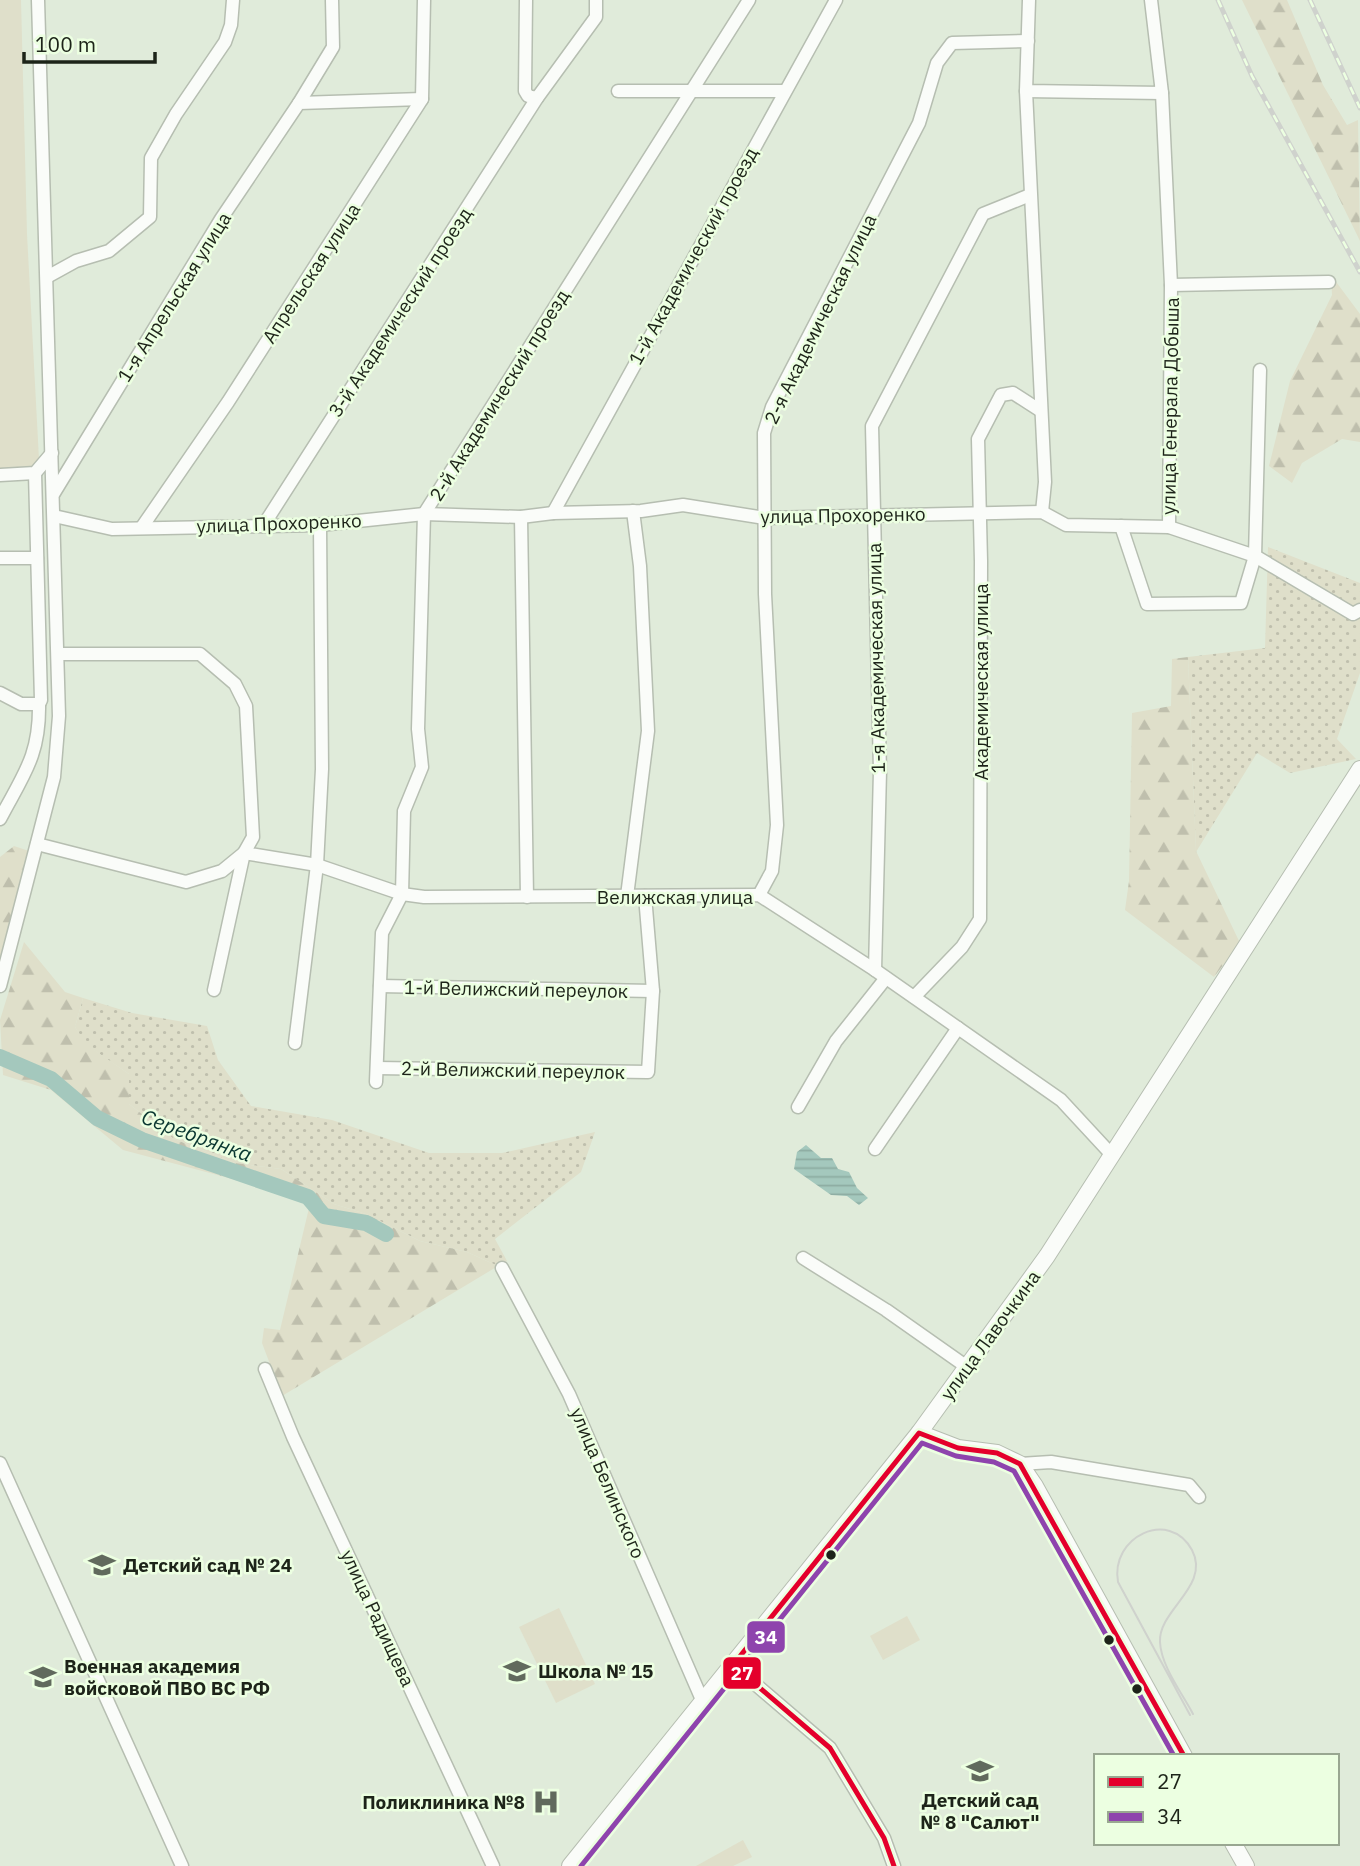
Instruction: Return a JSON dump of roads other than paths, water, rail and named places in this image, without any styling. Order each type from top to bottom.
[{"type":"main road","name":"улица Лавочкина","points":[[570,1866],[919,1433],[1047,1256],[1360,769]]},
{"type":"main road","points":[[919,1433],[958,1448],[998,1453],[1020,1464],[1035,1486],[1183,1754]]},
{"type":"main road","points":[[1234,1845],[1246,1866]]},
{"type":"street","points":[[0,986],[54,777],[59,716],[38,0]]},
{"type":"street","points":[[47,277],[76,261],[108,251],[150,217],[151,159],[176,114],[225,42],[231,25],[233,0]]},
{"type":"street","name":"1-я Апрельская улица","points":[[54,493],[221,219],[333,47],[332,0]]},
{"type":"street","points":[[299,103],[422,99],[424,0]]},
{"type":"street","points":[[526,0],[525,91],[528,96],[537,98]]},
{"type":"street","name":"3-й Академический проезд","points":[[263,526],[537,98],[596,17],[596,0]]},
{"type":"street","name":"2-й Академический проезд","points":[[402,894],[404,811],[422,767],[418,729],[424,514],[749,0]]},
{"type":"street","name":"1-й Академический проезд","points":[[553,513],[836,0]]},
{"type":"street","points":[[1028,0],[1026,91],[1045,482],[1042,512]]},
{"type":"street","points":[[1026,91],[1162,93],[1151,0]]},
{"type":"street","name":"2-я Академическая улица","points":[[759,895],[772,871],[777,825],[765,594],[764,433],[772,407],[919,123],[937,63],[951,43],[1028,41]]},
{"type":"street","points":[[618,91],[784,91]]},
{"type":"street","name":"улица Генерала Добыша","points":[[1162,93],[1171,285],[1169,527]]},
{"type":"street","name":"Апрельская улица","points":[[142,527],[228,402],[422,99]]},
{"type":"street","name":"1-я Академическая улица","points":[[881,974],[880,771],[872,426],[983,214],[1030,195]]},
{"type":"street","name":"улица Генерала Добыша","points":[[1171,285],[1329,282]]},
{"type":"street","points":[[1121,526],[1147,604],[1241,603],[1255,556],[1260,370]]},
{"type":"street","name":"Академическая улица","points":[[914,997],[961,947],[980,919],[981,512],[978,439],[1001,395],[1013,393],[1041,411]]},
{"type":"street","points":[[0,819],[30,768],[39,728],[38,704],[41,699],[35,473],[52,453]]},
{"type":"street","points":[[0,475],[35,473]]},
{"type":"street","name":"улица Прохоренко","points":[[54,516],[112,529],[320,524],[424,514],[522,517],[683,505],[765,518],[1042,512],[1066,525],[1169,527],[1255,556],[1353,614],[1360,610]]},
{"type":"street","points":[[626,896],[648,731],[640,566],[633,510]]},
{"type":"street","points":[[522,517],[527,897]]},
{"type":"street","points":[[295,1043],[317,865],[322,742],[320,524]]},
{"type":"street","points":[[0,558],[37,558]]},
{"type":"street","points":[[37,844],[186,882],[222,871],[244,852],[253,837],[246,706],[235,684],[200,654],[59,654]]},
{"type":"street","points":[[0,693],[21,704],[38,704]]},
{"type":"street","points":[[214,990],[244,852]]},
{"type":"street","name":"Велижская улица","points":[[244,852],[317,865],[402,894],[527,897],[759,895],[881,974],[1060,1100],[1111,1154]]},
{"type":"street","points":[[376,1082],[383,933],[402,894]]},
{"type":"street","points":[[645,896],[653,991]]},
{"type":"street","points":[[799,1107],[836,1041],[881,974]]},
{"type":"street","name":"1-й Велижский переулок","points":[[380,986],[653,991]]},
{"type":"street","name":"2-й Велижский переулок","points":[[377,1068],[649,1072],[653,991]]},
{"type":"street","points":[[875,1149],[958,1028]]},
{"type":"street","points":[[803,1258],[886,1310],[967,1367]]},
{"type":"street","name":"улица Белинского","points":[[502,1268],[569,1394],[703,1702]]},
{"type":"street","name":"улица Радищева","points":[[265,1369],[293,1437],[493,1866]]},
{"type":"street","points":[[1020,1464],[1051,1462],[1189,1485],[1199,1497]]},
{"type":"street","points":[[0,1463],[182,1866]]},
{"type":"street","points":[[733,1665],[830,1748],[884,1838],[894,1866]]},
{"type":"water","points":[[806,1145],[821,1158],[832,1158],[838,1169],[849,1172],[857,1188],[868,1198],[859,1205],[847,1196],[831,1195],[794,1169],[797,1152]]},
{"type":"waterway","name":"Серебрянка","points":[[0,1057],[51,1079],[97,1118],[142,1140],[308,1197],[324,1216],[366,1223],[386,1234]]},
{"type":"tram line","points":[[1190,1715],[1118,1582],[1118,1566],[1123,1552],[1143,1533],[1170,1531],[1182,1537],[1192,1550],[1196,1563],[1190,1586],[1167,1619],[1160,1642],[1168,1670],[1193,1714]]},
{"type":"railway","points":[[1218,0],[1252,76],[1360,272]]},
{"type":"railway","points":[[1310,0],[1360,108]]},
{"type":"place","name":"Детский сад № 24","points":[[102,1565]]},
{"type":"place","name":"Школа № 15","points":[[517,1671]]},
{"type":"place","name":"Военная академия войсковой ПВО ВС РФ","points":[[43,1677]]},
{"type":"place","name":"Детский сад № 8 \"Салют\"","points":[[980,1771]]},
{"type":"place","name":"Поликлиника №8","points":[[546,1802]]}]
